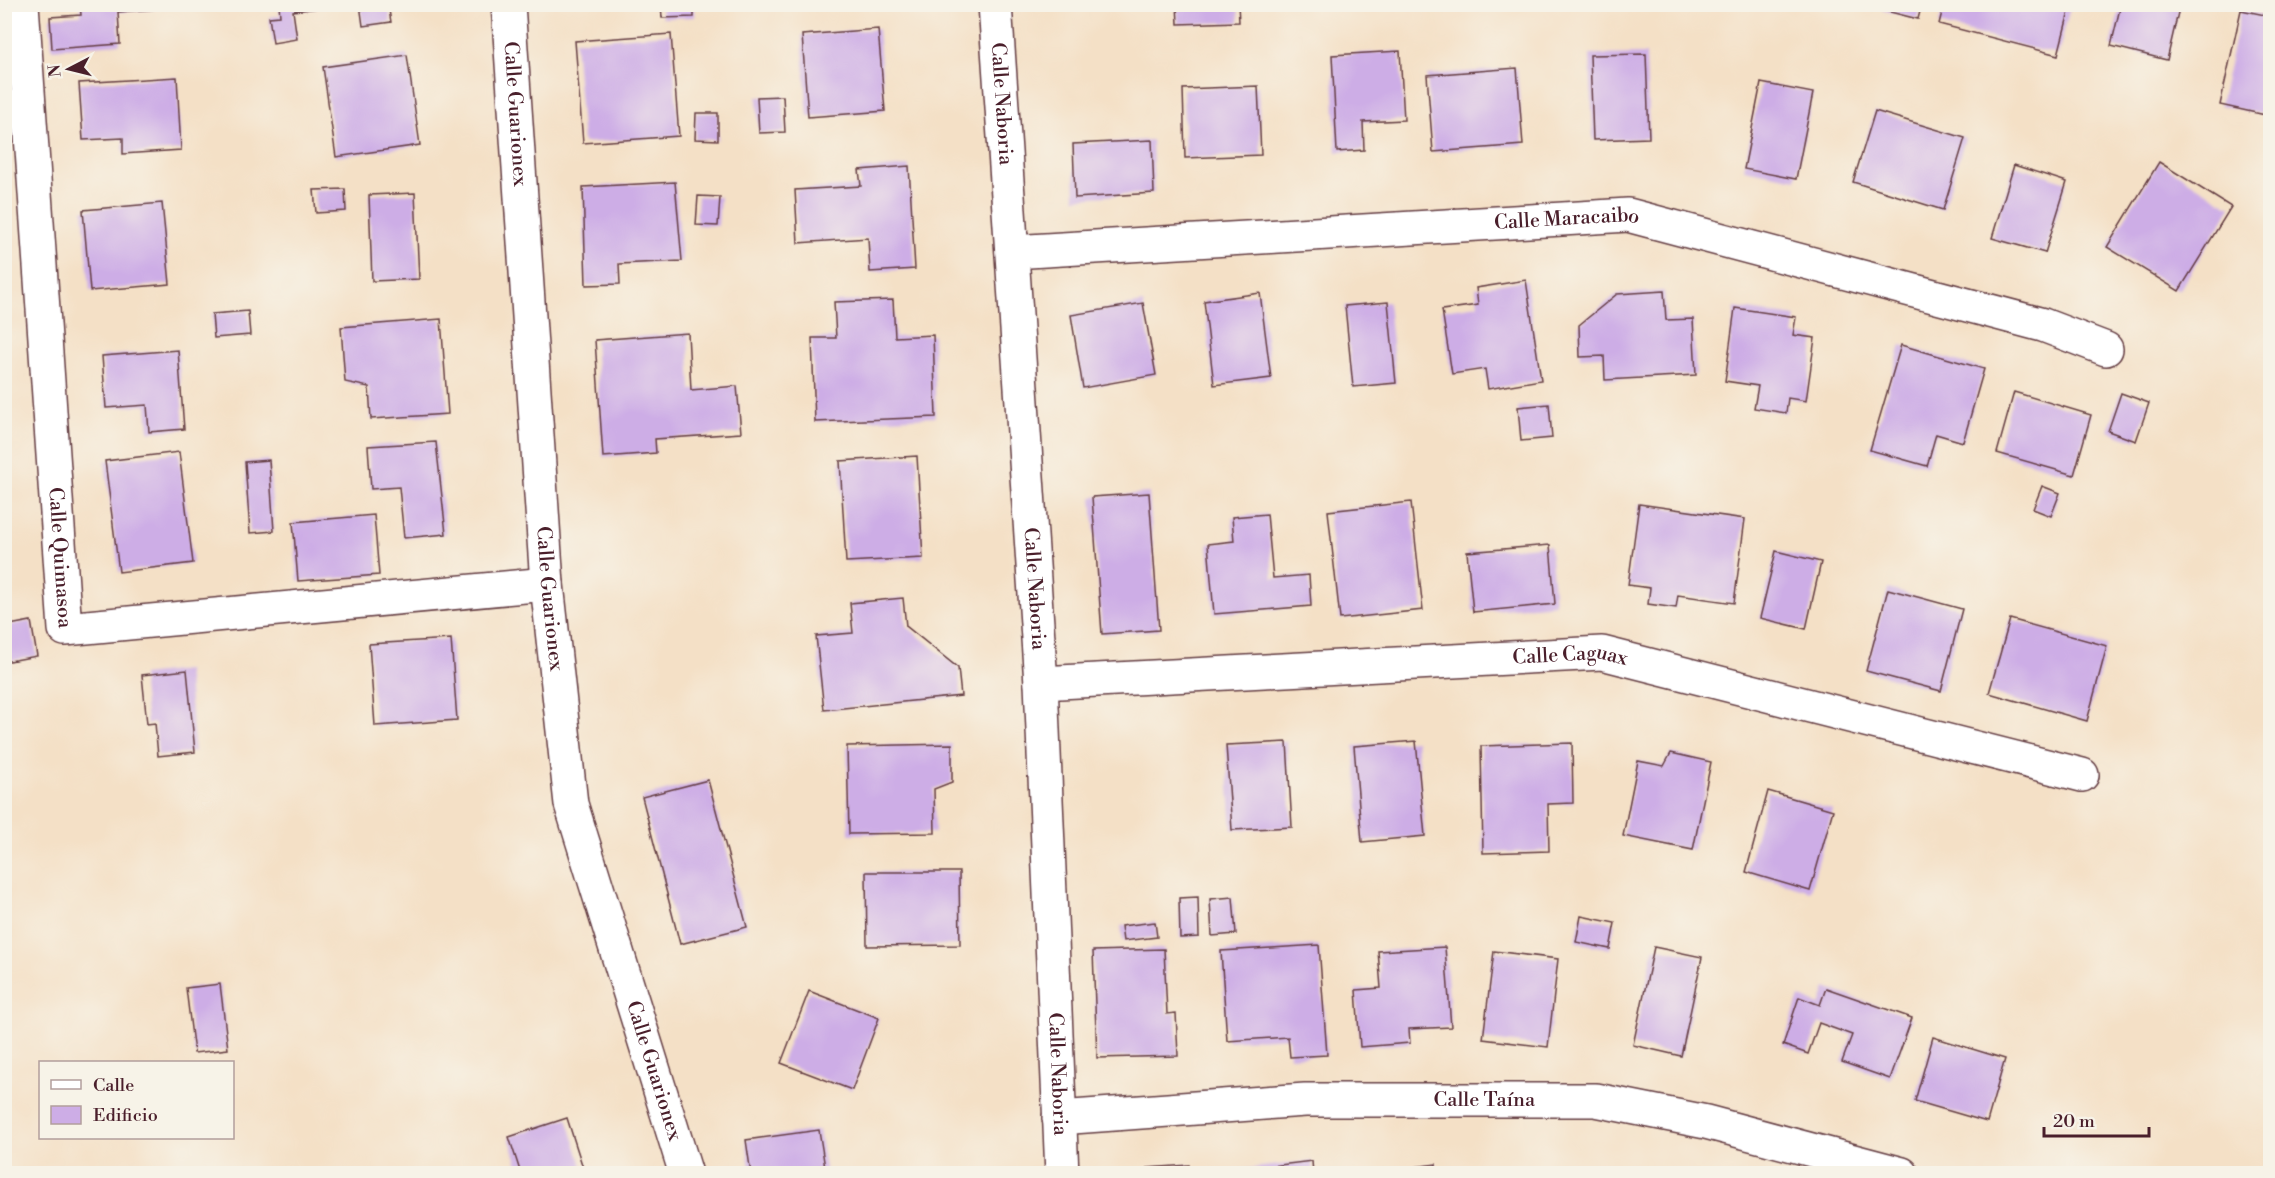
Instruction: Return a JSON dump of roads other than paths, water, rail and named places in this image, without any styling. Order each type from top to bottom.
[{"type":"street","name":"Calle Quimasoa","points":[[22,4],[65,629],[547,584]]},
{"type":"street","name":"Calle Guarionex","points":[[508,4],[547,584],[571,804],[686,1173]]},
{"type":"street","name":"Calle Naboria","points":[[995,4],[1041,683],[1062,1173]]},
{"type":"street","name":"Calle Maracaibo","points":[[1012,252],[1628,215],[2043,325],[2106,349]]},
{"type":"street","name":"Calle Caguax","points":[[1041,683],[1602,653],[2082,775]]},
{"type":"street","name":"Calle Taína","points":[[1059,1118],[1305,1100],[1596,1100],[1706,1122],[1902,1173]]}]
